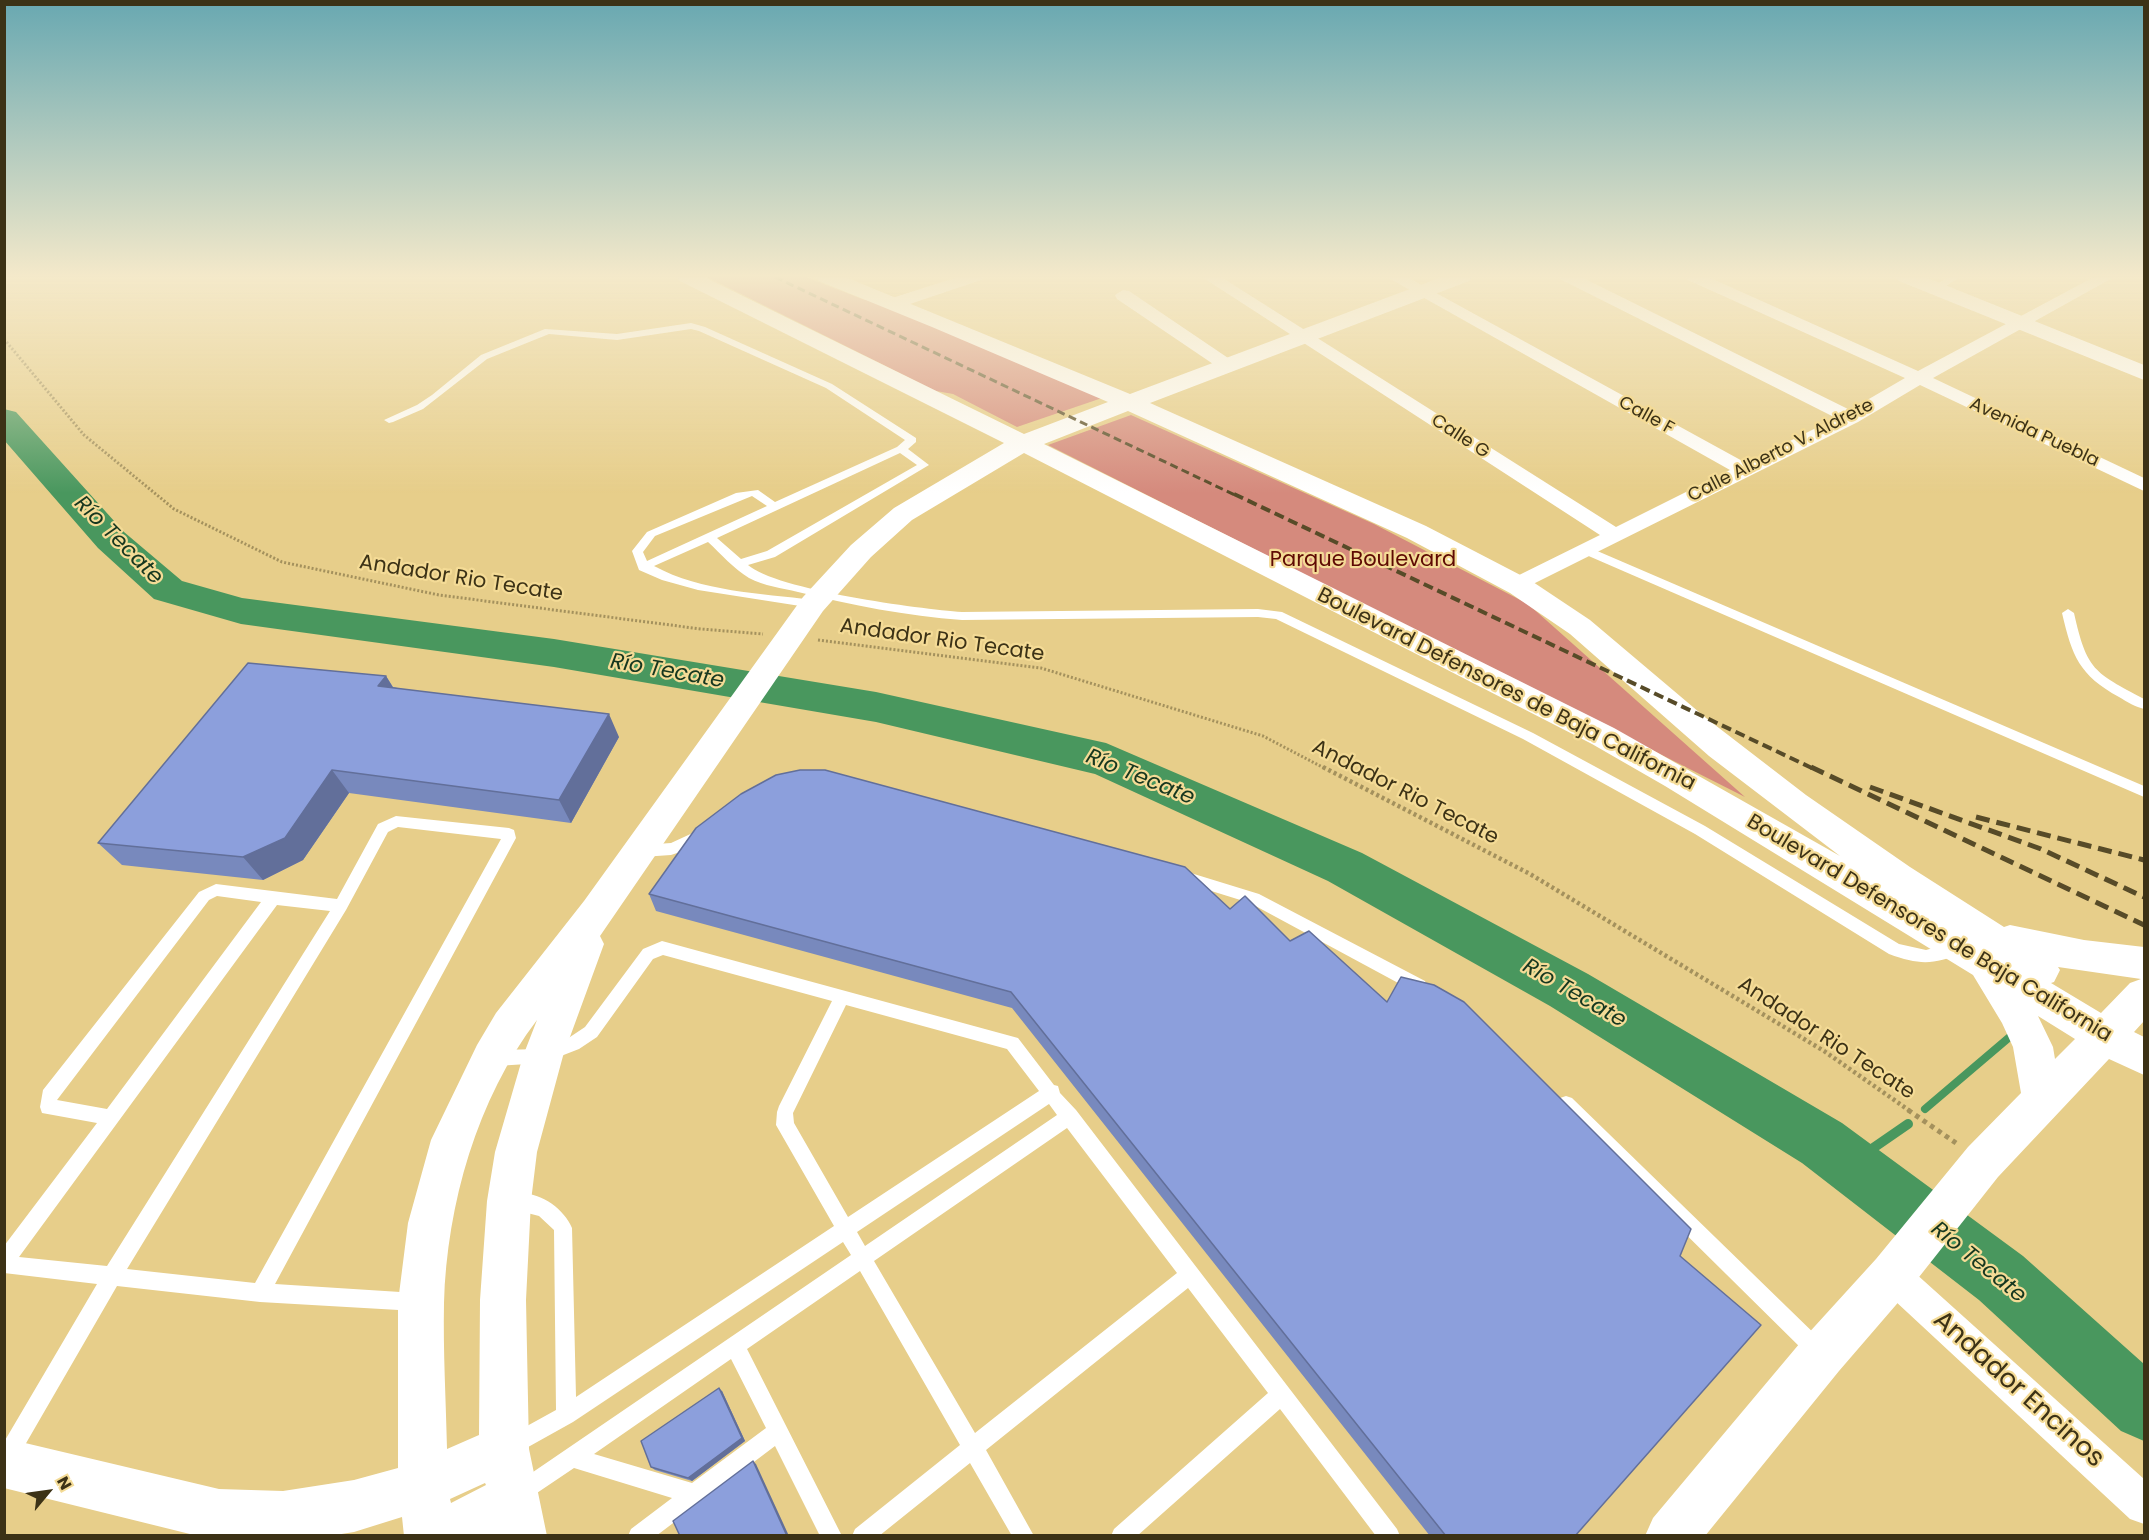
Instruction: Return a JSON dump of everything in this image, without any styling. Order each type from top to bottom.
[{"type":"main road","name":"Boulevard Defensores de Baja California","points":[[833,349],[1023,442],[1603,736],[1978,949],[2128,1022],[2145,1057]]},
{"type":"main road","name":"Boulevard Defensores de Baja California","points":[[1005,349],[1130,401],[1390,521],[1517,585],[1586,631],[1662,698],[1762,780],[1910,886],[1978,949]]},
{"type":"main road","points":[[430,1536],[423,1486],[421,1302],[430,1223],[452,1140],[491,1058],[510,1025],[597,912],[817,599],[861,551],[903,514],[1023,442],[1275,349]]},
{"type":"main road","points":[[2085,349],[2145,373]]},
{"type":"main road","points":[[442,1536],[516,1517],[504,1449],[503,1300],[509,1201],[516,1152],[543,1056],[597,912]]},
{"type":"main road","points":[[1978,949],[2048,950],[2145,963]]},
{"type":"main road","points":[[1978,949],[2017,1012],[2033,1047],[2043,1100]]},
{"type":"main road","points":[[1671,1536],[1822,1354],[1892,1275],[1983,1162],[2043,1100],[2128,1022]]},
{"type":"main road","points":[[4,1462],[219,1515],[283,1517],[354,1506],[423,1486],[504,1449]]},
{"type":"street","points":[[1203,349],[1228,366]]},
{"type":"street","name":"Calle G","points":[[1322,349],[1616,536]]},
{"type":"street","name":"Calle F","points":[[1525,349],[1744,470]]},
{"type":"street","points":[[1712,349],[1851,418]]},
{"type":"street","name":"Avenida Puebla","points":[[1854,349],[2145,485]]},
{"type":"street","name":"Calle Alberto V. Aldrete","points":[[1517,585],[1851,418],[1919,378],[1975,349]]},
{"type":"street","name":"Andador Encinos","points":[[1892,1275],[2145,1505]]},
{"type":"lane","points":[[389,420],[420,407],[484,357],[504,349]]},
{"type":"lane","points":[[643,567],[901,449],[910,444],[912,440],[829,386],[746,349]]},
{"type":"lane","points":[[738,564],[771,554],[921,469],[924,465],[922,462],[901,449]]},
{"type":"lane","points":[[775,507],[759,495],[749,492],[651,534],[640,542],[636,550],[638,561],[643,567],[664,578],[687,585],[932,614],[962,616],[1258,613],[1278,615],[1528,736],[1700,830],[1894,949],[1923,958],[1978,949]]},
{"type":"lane","points":[[709,537],[751,574],[817,599]]},
{"type":"lane","points":[[1588,551],[2145,792]]},
{"type":"lane","points":[[2068,613],[2079,656],[2088,669],[2105,683],[2145,705]]},
{"type":"lane","points":[[4,1462],[112,1276],[340,906],[384,828],[396,821],[509,834],[509,838],[260,1293]]},
{"type":"lane","points":[[640,851],[670,851],[687,844],[715,825]]},
{"type":"lane","points":[[1162,870],[1254,898],[1430,992]]},
{"type":"lane","points":[[110,1117],[48,1107],[47,1102],[49,1096],[204,896],[216,891],[340,906]]},
{"type":"lane","points":[[273,898],[4,1263],[260,1293],[421,1302]]},
{"type":"lane","points":[[491,1058],[543,1056],[573,1044],[591,1032],[648,954],[662,948],[1012,1042],[1390,1536]]},
{"type":"lane","points":[[842,996],[785,1112],[784,1120],[1024,1536]]},
{"type":"lane","points":[[1553,1091],[1822,1354]]},
{"type":"lane","points":[[504,1449],[566,1415],[1052,1092]]},
{"type":"lane","points":[[516,1517],[574,1458],[1070,1116]]},
{"type":"lane","points":[[509,1201],[546,1208],[556,1216],[563,1228],[566,1415]]},
{"type":"lane","points":[[862,1536],[1190,1275]]},
{"type":"lane","points":[[735,1346],[832,1536]]},
{"type":"lane","points":[[1121,1536],[1282,1394]]},
{"type":"lane","points":[[638,1536],[778,1431]]},
{"type":"lane","points":[[574,1458],[694,1494]]},
{"type":"path","name":"Andador Rio Tecate","points":[[13,349],[84,435],[174,509],[282,562],[439,595],[786,642],[1041,668],[1263,736],[1540,880],[1824,1051],[1983,1162]]},
{"type":"green space","points":[[851,349],[996,349],[1102,398],[1017,427],[953,394],[936,391]]},
{"type":"green space","name":"Parque Boulevard","points":[[1131,415],[1374,524],[1528,604],[1745,797],[1048,445]]},
{"type":"building","points":[[248,663],[386,676],[378,686],[609,714],[559,800],[332,770],[285,838],[243,857],[98,843]]},
{"type":"building","points":[[800,770],[825,770],[1185,867],[1230,909],[1245,896],[1290,941],[1309,931],[1387,1002],[1401,977],[1434,985],[1464,1002],[1691,1229],[1680,1256],[1761,1325],[1575,1536],[1446,1536],[1011,992],[649,894],[696,828],[741,794],[776,775]]},
{"type":"building","points":[[719,1388],[742,1438],[688,1478],[651,1467],[641,1441]]},
{"type":"building","points":[[753,1461],[787,1536],[680,1536],[673,1521]]},
{"type":"waterway","name":"Río Tecate","points":[[4,419],[111,540],[168,590],[241,611],[554,653],[876,707],[1106,760],[1345,867],[1569,990],[1822,1143],[2001,1278],[2144,1408]]},
{"type":"waterway","points":[[1925,1109],[2012,1035]]},
{"type":"waterway","points":[[1850,1164],[1908,1124]]},
{"type":"railway","points":[[927,349],[1237,496]]},
{"type":"railway","points":[[1234,494],[1814,769]]},
{"type":"railway","points":[[1811,767],[2144,925]]},
{"type":"railway","points":[[1870,787],[2041,849],[2144,897]]},
{"type":"railway","points":[[1976,817],[2144,860]]}]
